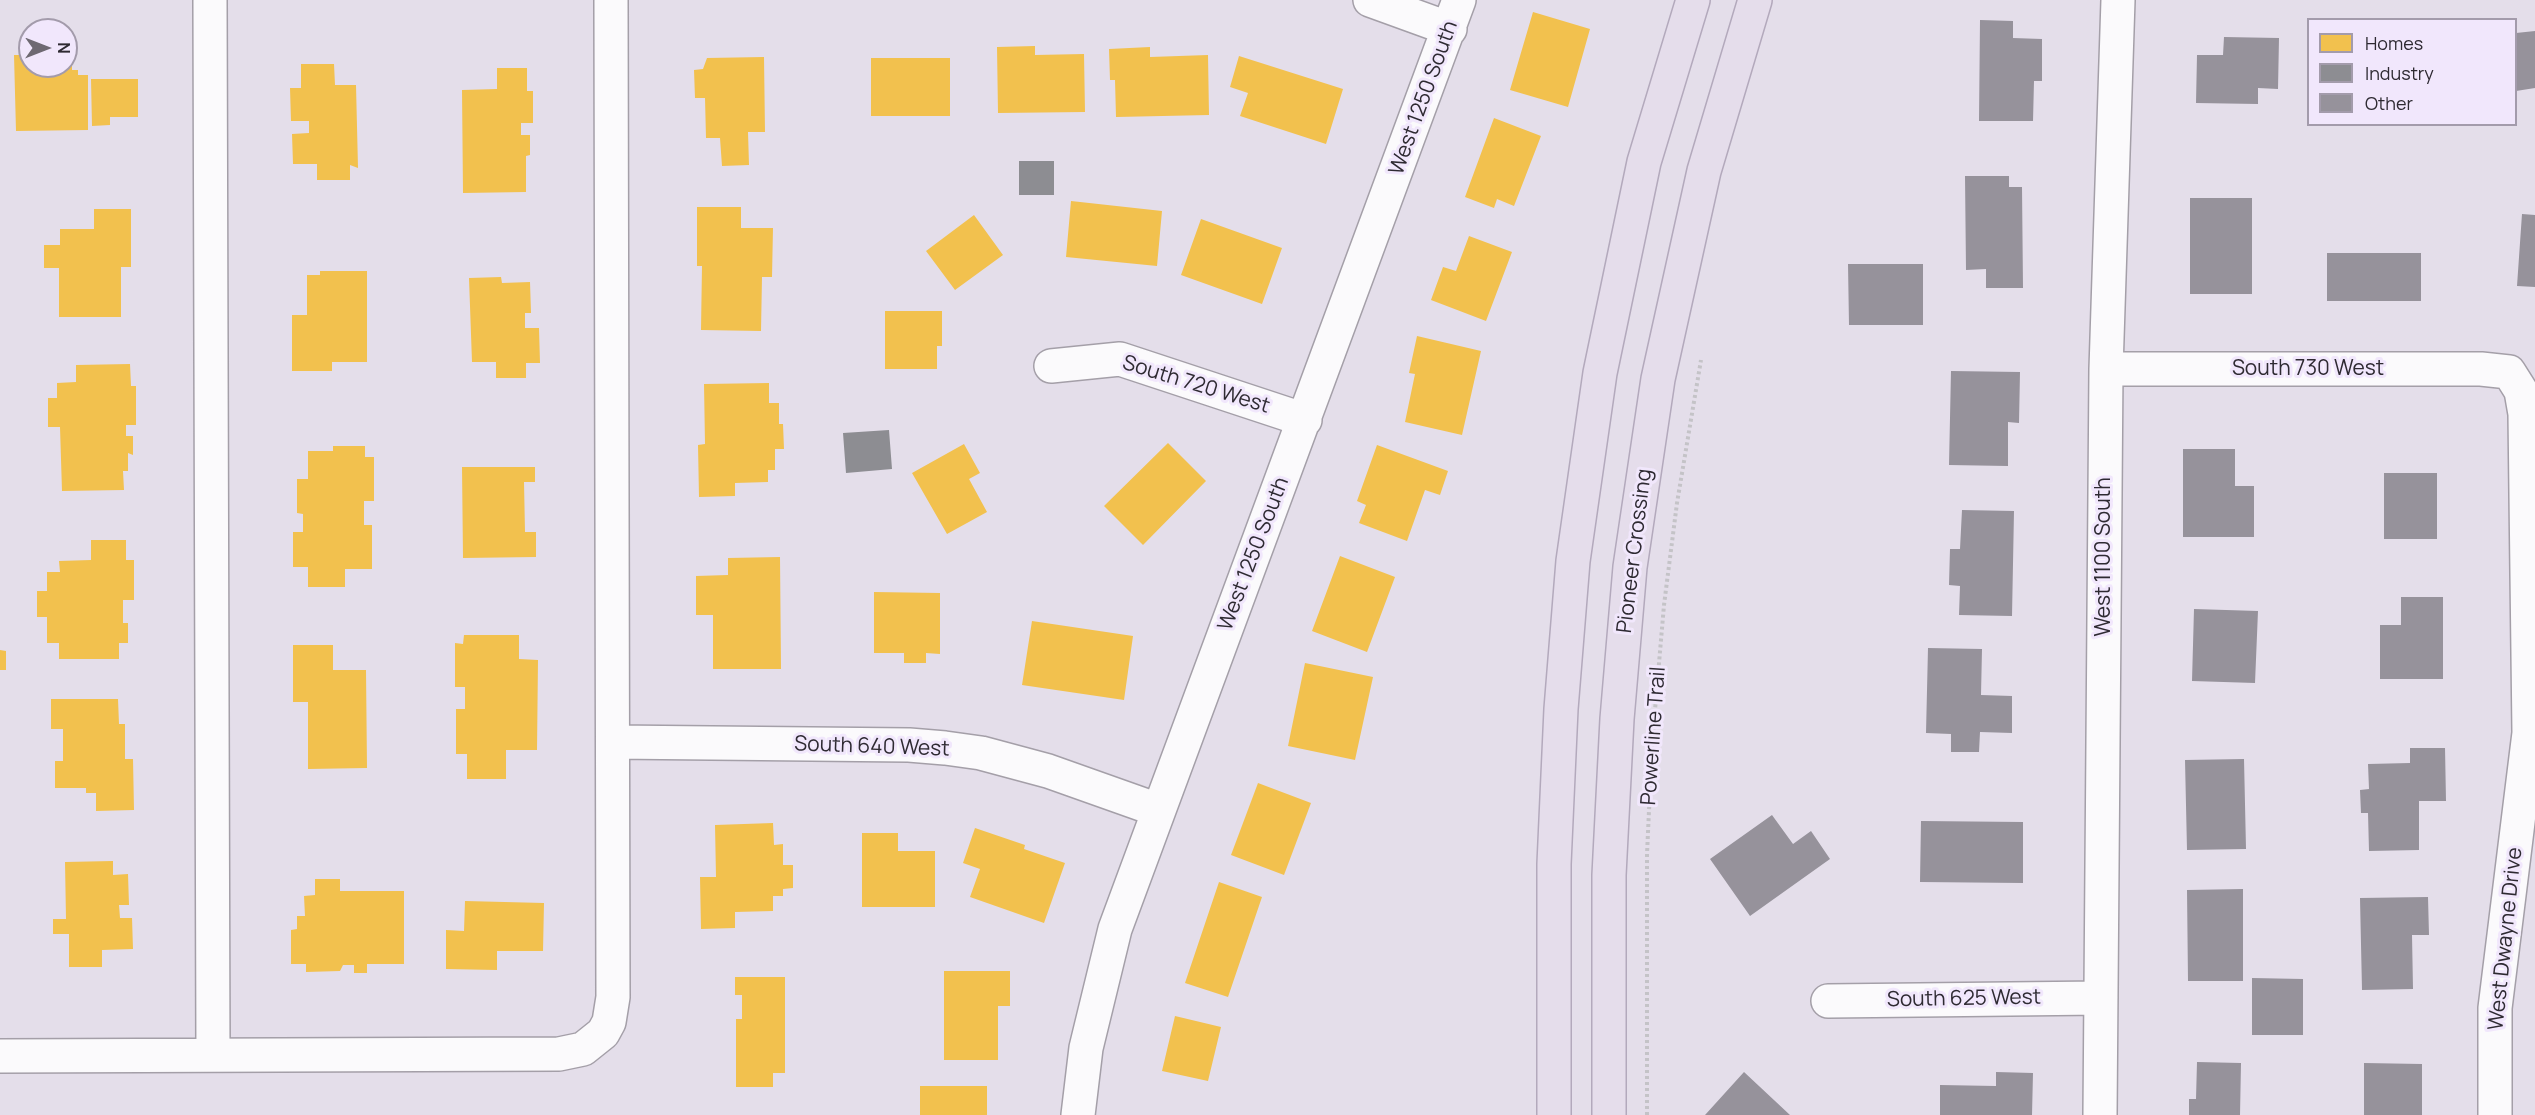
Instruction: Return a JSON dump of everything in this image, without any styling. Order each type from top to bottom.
[{"type":"highway","points":[[1554,1115],[1554,864],[1562,709],[1574,561],[1600,373],[1644,162],[1693,0]]},
{"type":"highway","name":"Pioneer Crossing","points":[[1609,1115],[1608,875],[1617,719],[1630,567],[1658,379],[1696,205],[1755,0]]},
{"type":"street","points":[[210,0],[213,1055]]},
{"type":"street","points":[[0,1056],[559,1054],[584,1049],[594,1042],[609,1022],[613,1009],[611,0]]},
{"type":"street","points":[[1370,0],[1454,14]]},
{"type":"street","name":"West 1100 South","points":[[2100,1115],[2106,369],[2118,0]]},
{"type":"street","name":"West 1250 South","points":[[1078,1115],[1086,1048],[1113,940],[1158,810],[1305,420],[1454,14]]},
{"type":"street","name":"South 720 West","points":[[1051,366],[1120,359],[1305,420]]},
{"type":"street","name":"South 730 West","points":[[2106,369],[2481,369],[2509,372]]},
{"type":"street","name":"West Dwayne Drive","points":[[2495,1115],[2495,1008],[2529,733],[2525,414],[2521,391],[2509,372]]},
{"type":"street","name":"South 640 West","points":[[613,742],[909,745],[945,748],[993,756],[1048,771],[1158,810]]},
{"type":"street","name":"South 625 West","points":[[1828,1001],[2101,998]]},
{"type":"path","name":"Powerline Trail","points":[[1647,1115],[1647,854],[1652,745],[1671,548],[1701,360]]},
{"type":"building: Homes","points":[[1533,12],[1590,29],[1568,107],[1510,90]]},
{"type":"building: Homes","points":[[1035,46],[1035,55],[1084,54],[1085,112],[998,113],[997,47]]},
{"type":"building: Homes","points":[[1150,47],[1150,57],[1208,55],[1209,115],[1116,117],[1115,80],[1110,80],[1109,49]]},
{"type":"building: Homes","points":[[14,55],[18,55],[18,78],[78,78],[78,75],[88,75],[88,130],[16,131]]},
{"type":"building: Homes","points":[[1239,56],[1343,89],[1326,144],[1240,116],[1248,93],[1230,87]]},
{"type":"building: Homes","points":[[764,57],[765,132],[748,132],[749,165],[722,166],[720,138],[706,138],[705,98],[695,98],[694,70],[703,69],[707,58]]},
{"type":"building: Homes","points":[[871,58],[950,58],[950,116],[871,116]]},
{"type":"building: Homes","points":[[301,64],[334,64],[335,85],[356,85],[358,168],[350,165],[350,180],[317,180],[317,164],[293,164],[292,134],[309,133],[309,121],[291,121],[290,88],[301,88]]},
{"type":"building: Homes","points":[[497,68],[527,68],[527,91],[533,91],[533,123],[521,123],[521,135],[530,135],[530,155],[526,156],[526,192],[463,193],[462,90],[497,89]]},
{"type":"building: Homes","points":[[91,79],[138,79],[138,117],[110,117],[110,125],[92,126]]},
{"type":"building: Homes","points":[[1494,118],[1541,136],[1514,206],[1497,199],[1494,208],[1465,197]]},
{"type":"building: Homes","points":[[1071,201],[1162,211],[1157,266],[1066,257]]},
{"type":"building: Homes","points":[[697,207],[741,207],[741,228],[773,228],[772,277],[762,277],[761,331],[701,330],[702,266],[697,266]]},
{"type":"building: Homes","points":[[94,209],[131,209],[131,267],[121,267],[121,317],[59,317],[59,268],[44,268],[44,245],[60,245],[60,229],[94,229]]},
{"type":"building: Homes","points":[[974,215],[1003,255],[955,290],[926,251]]},
{"type":"building: Homes","points":[[1201,219],[1282,248],[1262,304],[1181,275]]},
{"type":"building: Homes","points":[[1469,236],[1512,252],[1486,321],[1431,300],[1443,267],[1456,271]]},
{"type":"building: Homes","points":[[320,271],[367,271],[367,362],[332,362],[332,371],[292,371],[292,315],[307,315],[307,275],[320,275]]},
{"type":"building: Homes","points":[[501,277],[502,283],[530,282],[531,313],[525,313],[525,328],[539,328],[540,363],[526,363],[526,378],[496,378],[496,362],[472,362],[469,278]]},
{"type":"building: Homes","points":[[885,311],[942,311],[942,346],[937,346],[937,369],[885,369]]},
{"type":"building: Homes","points":[[1417,336],[1481,351],[1462,435],[1405,422],[1415,374],[1409,373]]},
{"type":"building: Homes","points":[[130,364],[131,386],[136,386],[136,425],[126,425],[126,436],[133,436],[133,455],[128,453],[128,471],[123,471],[124,490],[62,491],[60,427],[48,427],[48,398],[57,398],[57,383],[76,382],[76,365]]},
{"type":"building: Homes","points":[[769,383],[769,403],[779,403],[779,424],[783,424],[784,449],[775,449],[775,470],[768,470],[768,482],[735,483],[735,496],[699,497],[698,445],[705,444],[704,384]]},
{"type":"building: Homes","points":[[1168,443],[1206,481],[1143,545],[1104,506]]},
{"type":"building: Homes","points":[[964,444],[980,473],[969,479],[987,512],[947,534],[912,473]]},
{"type":"building: Homes","points":[[1377,445],[1448,471],[1440,495],[1425,490],[1407,541],[1359,523],[1366,505],[1357,501]]},
{"type":"building: Homes","points":[[333,446],[365,446],[365,457],[374,457],[374,501],[364,501],[364,525],[372,525],[372,569],[345,569],[345,587],[308,587],[308,567],[293,567],[293,532],[303,532],[303,514],[297,513],[297,479],[308,479],[308,451],[333,451]]},
{"type":"building: Homes","points":[[462,467],[535,467],[535,482],[524,482],[525,532],[536,532],[536,557],[463,558]]},
{"type":"building: Homes","points":[[91,540],[126,540],[126,560],[134,560],[134,600],[123,600],[123,623],[128,623],[128,643],[119,643],[119,659],[59,659],[59,643],[47,643],[47,617],[37,617],[37,591],[47,591],[47,572],[60,572],[59,561],[91,560]]},
{"type":"building: Homes","points":[[1340,556],[1395,577],[1367,652],[1312,631]]},
{"type":"building: Homes","points":[[780,557],[781,669],[713,669],[713,615],[696,615],[696,576],[728,575],[728,558]]},
{"type":"building: Homes","points":[[874,592],[940,593],[940,654],[926,653],[926,663],[904,663],[904,653],[874,653]]},
{"type":"building: Homes","points":[[1032,621],[1133,636],[1124,700],[1022,685]]},
{"type":"building: Homes","points":[[464,635],[519,635],[519,659],[538,660],[537,750],[506,750],[506,779],[467,779],[467,754],[456,754],[456,709],[465,709],[465,687],[455,687],[455,643],[463,644]]},
{"type":"building: Homes","points":[[293,645],[333,645],[333,670],[366,670],[367,768],[308,769],[308,702],[293,702]]},
{"type":"building: Homes","points":[[0,650],[6,651],[6,670],[0,670]]},
{"type":"building: Homes","points":[[1305,663],[1373,677],[1355,760],[1288,746]]},
{"type":"building: Homes","points":[[51,699],[118,699],[119,724],[125,724],[125,759],[133,759],[134,810],[96,811],[96,793],[86,793],[86,788],[55,788],[55,761],[63,761],[63,729],[51,729]]},
{"type":"building: Homes","points":[[1258,783],[1311,803],[1284,875],[1231,855]]},
{"type":"building: Homes","points":[[773,823],[774,845],[783,844],[783,865],[793,865],[793,888],[783,889],[783,896],[773,896],[773,911],[735,912],[735,928],[701,929],[700,877],[716,877],[715,825]]},
{"type":"building: Homes","points":[[975,828],[1025,845],[1024,849],[1065,863],[1044,923],[970,897],[980,869],[963,863]]},
{"type":"building: Homes","points":[[862,833],[898,833],[898,851],[935,851],[935,907],[862,907]]},
{"type":"building: Homes","points":[[113,861],[113,875],[128,874],[129,905],[119,905],[120,918],[132,918],[133,949],[102,950],[102,967],[69,967],[69,934],[53,934],[53,919],[66,919],[65,862]]},
{"type":"building: Homes","points":[[315,879],[340,879],[340,891],[404,891],[404,964],[367,964],[367,973],[354,973],[354,965],[343,965],[340,971],[306,972],[306,964],[291,964],[291,930],[297,929],[297,916],[305,916],[304,896],[315,895]]},
{"type":"building: Homes","points":[[1219,882],[1262,897],[1228,997],[1185,983]]},
{"type":"building: Homes","points":[[465,901],[544,903],[543,951],[497,951],[497,970],[446,969],[446,930],[464,931]]},
{"type":"building: Homes","points":[[944,971],[1010,971],[1010,1006],[998,1006],[998,1060],[944,1060]]},
{"type":"building: Homes","points":[[735,977],[785,977],[785,1073],[773,1073],[773,1087],[736,1087],[736,1019],[742,1019],[742,995],[735,995]]},
{"type":"building: Homes","points":[[1175,1016],[1221,1027],[1208,1081],[1162,1071]]},
{"type":"building: Homes","points":[[920,1086],[987,1086],[987,1115],[920,1115]]},
{"type":"building: Industry","points":[[1019,161],[1054,161],[1054,195],[1019,195]]},
{"type":"building: Industry","points":[[889,430],[892,469],[846,473],[843,433]]},
{"type":"building: Other","points":[[1980,20],[2013,21],[2013,38],[2042,39],[2042,81],[2034,81],[2033,121],[1979,121]]},
{"type":"building: Other","points":[[2535,31],[2535,88],[2517,91],[2517,33]]},
{"type":"building: Other","points":[[2224,37],[2279,38],[2278,89],[2258,88],[2258,104],[2196,103],[2197,55],[2223,55]]},
{"type":"building: Other","points":[[1965,176],[2009,176],[2009,187],[2022,187],[2023,288],[1986,288],[1986,269],[1966,270]]},
{"type":"building: Other","points":[[2190,198],[2252,198],[2252,294],[2190,294]]},
{"type":"building: Other","points":[[2522,214],[2535,215],[2535,287],[2517,286]]},
{"type":"building: Other","points":[[2327,253],[2421,253],[2421,301],[2327,301]]},
{"type":"building: Other","points":[[1848,264],[1923,264],[1923,325],[1849,325]]},
{"type":"building: Other","points":[[1951,371],[2020,372],[2019,423],[2008,422],[2008,466],[1949,465]]},
{"type":"building: Other","points":[[2183,449],[2235,449],[2235,486],[2254,486],[2254,537],[2183,537]]},
{"type":"building: Other","points":[[2384,473],[2437,473],[2437,539],[2384,539]]},
{"type":"building: Other","points":[[1962,510],[2014,511],[2012,616],[1959,615],[1960,586],[1949,585],[1950,549],[1960,549]]},
{"type":"building: Other","points":[[2401,597],[2443,597],[2443,679],[2380,679],[2380,625],[2401,625]]},
{"type":"building: Other","points":[[2194,609],[2258,611],[2255,683],[2192,681]]},
{"type":"building: Other","points":[[1928,648],[1982,649],[1981,695],[2012,696],[2012,733],[1980,732],[1979,752],[1951,752],[1951,734],[1926,733]]},
{"type":"building: Other","points":[[2410,748],[2445,748],[2446,801],[2419,801],[2419,850],[2369,851],[2368,813],[2361,813],[2360,790],[2369,789],[2368,764],[2410,763]]},
{"type":"building: Other","points":[[2244,759],[2246,849],[2187,850],[2185,760]]},
{"type":"building: Other","points":[[1772,815],[1793,844],[1811,831],[1830,859],[1750,916],[1710,859]]},
{"type":"building: Other","points":[[1921,821],[2023,822],[2023,883],[1920,882]]},
{"type":"building: Other","points":[[2243,889],[2243,981],[2188,981],[2187,890]]},
{"type":"building: Other","points":[[2428,897],[2429,935],[2412,935],[2413,989],[2362,990],[2360,898]]},
{"type":"building: Other","points":[[2252,978],[2303,979],[2303,1035],[2252,1035]]},
{"type":"building: Other","points":[[2197,1062],[2241,1063],[2240,1115],[2189,1115],[2189,1099],[2196,1099]]},
{"type":"building: Other","points":[[2364,1063],[2422,1064],[2422,1115],[2364,1115]]},
{"type":"building: Other","points":[[1744,1072],[1790,1115],[1705,1115]]},
{"type":"building: Other","points":[[1996,1072],[2033,1073],[2032,1115],[1940,1115],[1940,1085],[1996,1086]]}]
